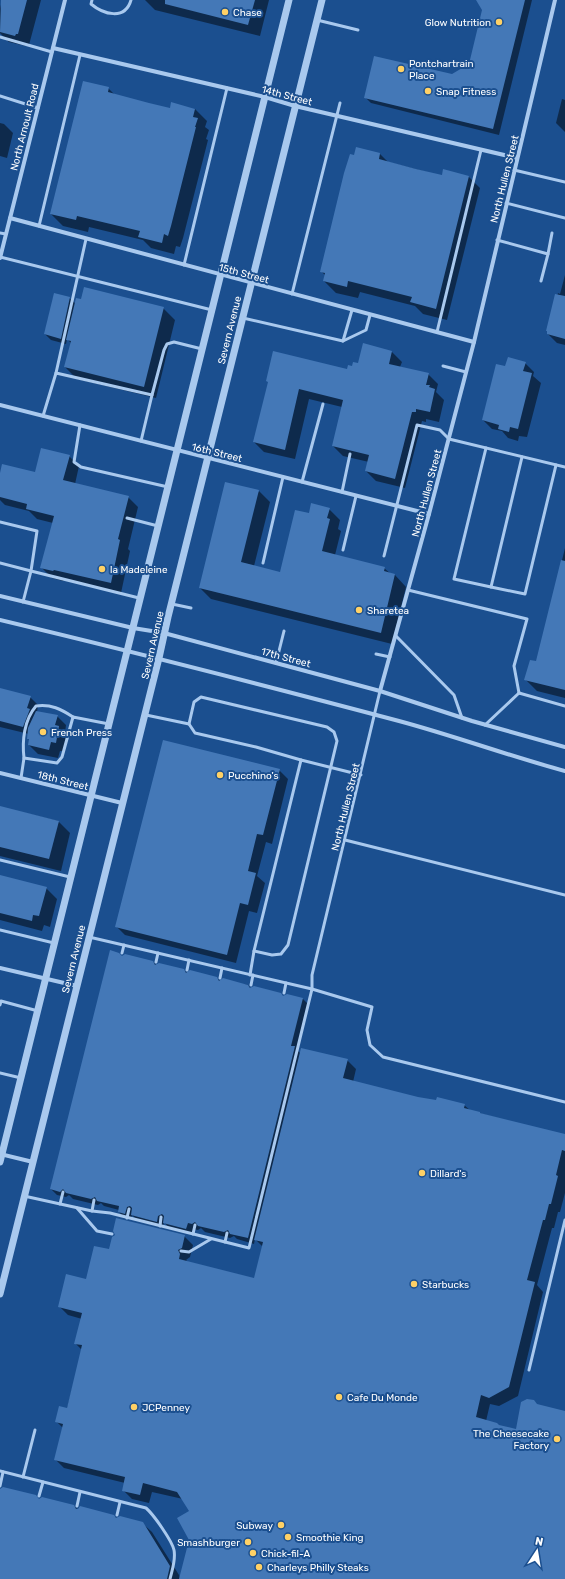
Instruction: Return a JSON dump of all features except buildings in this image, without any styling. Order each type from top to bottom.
[{"type":"street","name":"North Arnoult Road","points":[[0,257],[64,0]]},
{"type":"street","points":[[33,1162],[1,1157],[289,0]]},
{"type":"street","name":"Severn Avenue","points":[[0,1294],[322,0]]},
{"type":"street","name":"North Hullen Street","points":[[380,691],[429,514],[474,342],[555,0]]},
{"type":"street","name":"14th Street","points":[[52,50],[227,88],[295,106],[518,158]]},
{"type":"street","name":"15th Street","points":[[10,218],[474,342]]},
{"type":"street","name":"16th Street","points":[[0,405],[429,514]]},
{"type":"street","name":"17th Street","points":[[0,596],[133,628],[164,633],[380,691],[485,725],[565,747]]},
{"type":"street","points":[[0,620],[159,658],[376,715],[565,771]]},
{"type":"street","name":"18th Street","points":[[0,773],[122,803]]},
{"type":"street","points":[[0,968],[76,986]]},
{"type":"lane","points":[[92,0],[91,4],[100,11],[121,13],[129,7],[131,0]]},
{"type":"lane","points":[[317,20],[358,30]]},
{"type":"lane","points":[[0,38],[52,50]]},
{"type":"lane","points":[[39,226],[80,55]]},
{"type":"lane","points":[[184,265],[227,88]]},
{"type":"lane","points":[[0,96],[38,108]]},
{"type":"lane","points":[[292,294],[340,103]]},
{"type":"lane","points":[[437,332],[481,150]]},
{"type":"lane","points":[[514,170],[565,182]]},
{"type":"lane","points":[[506,203],[565,218]]},
{"type":"lane","points":[[0,233],[6,234]]},
{"type":"lane","points":[[541,281],[552,233]]},
{"type":"lane","points":[[43,416],[56,373],[86,239]]},
{"type":"lane","points":[[498,240],[548,254]]},
{"type":"lane","points":[[0,257],[212,310]]},
{"type":"lane","points":[[343,341],[352,310]]},
{"type":"lane","points":[[243,318],[343,341],[366,330],[370,315]]},
{"type":"lane","points":[[141,441],[164,350],[167,344],[174,342],[202,349]]},
{"type":"lane","points":[[442,366],[466,372]]},
{"type":"lane","points":[[56,373],[152,395]]},
{"type":"lane","points":[[302,482],[322,404]]},
{"type":"lane","points":[[80,425],[74,462],[81,467],[168,487]]},
{"type":"lane","points":[[384,556],[417,425],[440,430],[449,439],[565,467]]},
{"type":"lane","points":[[486,448],[454,578],[491,587],[524,594],[556,465]]},
{"type":"lane","points":[[342,492],[350,454]]},
{"type":"lane","points":[[491,587],[522,457]]},
{"type":"lane","points":[[263,563],[283,477]]},
{"type":"lane","points":[[343,550],[356,496]]},
{"type":"lane","points":[[127,518],[158,526]]},
{"type":"lane","points":[[0,522],[38,531],[31,571],[23,602]]},
{"type":"lane","points":[[0,563],[140,598]]},
{"type":"lane","points":[[408,590],[527,619],[514,666],[518,692]]},
{"type":"lane","points":[[172,604],[191,608]]},
{"type":"lane","points":[[276,663],[284,631]]},
{"type":"lane","points":[[396,636],[454,695],[462,718]]},
{"type":"lane","points":[[376,654],[390,657]]},
{"type":"lane","name":"North Hullen Street","points":[[225,1242],[249,1248],[312,989],[312,975],[376,715],[380,691]]},
{"type":"lane","points":[[518,692],[565,706]]},
{"type":"lane","points":[[485,725],[518,692]]},
{"type":"lane","points":[[189,724],[194,702],[201,697],[327,727],[334,732],[337,741],[288,945],[282,954],[272,955],[254,951]]},
{"type":"lane","points":[[21,778],[24,758],[22,744],[30,713],[36,706],[45,705],[61,709],[72,717],[109,724]]},
{"type":"lane","points":[[145,714],[189,724],[195,732],[361,775]]},
{"type":"lane","points":[[24,758],[57,763],[62,757],[72,717]]},
{"type":"lane","points":[[251,985],[254,951],[301,760]]},
{"type":"lane","points":[[345,840],[565,894]]},
{"type":"lane","points":[[0,860],[71,877]]},
{"type":"lane","points":[[0,930],[54,943]]},
{"type":"lane","points":[[89,937],[312,989],[372,1007],[368,1030],[370,1045],[383,1056],[565,1102]]},
{"type":"lane","points":[[122,954],[124,945]]},
{"type":"lane","points":[[156,962],[158,953]]},
{"type":"lane","points":[[187,970],[189,960]]},
{"type":"lane","points":[[220,978],[222,968]]},
{"type":"lane","points":[[284,993],[286,983]]},
{"type":"lane","points":[[0,1005],[1,1001],[38,1011]]},
{"type":"lane","points":[[0,1073],[21,1078]]},
{"type":"lane","points":[[60,1204],[63,1192]]},
{"type":"lane","points":[[24,1196],[92,1211],[110,1213],[225,1242],[227,1233]]},
{"type":"lane","points":[[92,1211],[94,1200]]},
{"type":"lane","points":[[77,1208],[97,1231],[112,1234]]},
{"type":"lane","points":[[127,1218],[129,1209]]},
{"type":"lane","points":[[160,1226],[161,1217]]},
{"type":"lane","points":[[529,1370],[565,1220]]},
{"type":"lane","points":[[193,1234],[195,1225]]},
{"type":"lane","points":[[181,1250],[189,1252],[212,1239]]},
{"type":"lane","points":[[23,1477],[35,1430]]},
{"type":"lane","points":[[0,1486],[2,1472],[146,1508],[153,1514],[174,1549],[175,1559],[170,1579]]},
{"type":"lane","points":[[39,1496],[43,1482]]},
{"type":"lane","points":[[77,1506],[80,1492]]},
{"type":"lane","points":[[117,1515],[120,1502]]},
{"type":"place","name":"Chase","points":[[225,12]]},
{"type":"place","name":"Glow Nutrition","points":[[499,22]]},
{"type":"place","name":"Pontchartrain Place","points":[[401,69]]},
{"type":"place","name":"Snap Fitness","points":[[428,91]]},
{"type":"place","name":"la Madeleine","points":[[102,569]]},
{"type":"place","name":"Sharetea","points":[[359,610]]},
{"type":"place","name":"French Press","points":[[43,732]]},
{"type":"place","name":"Pucchino's","points":[[220,775]]},
{"type":"place","name":"Dillard's","points":[[422,1173]]},
{"type":"place","name":"Starbucks","points":[[414,1284]]},
{"type":"place","name":"Cafe Du Monde","points":[[339,1397]]},
{"type":"place","name":"JCPenney","points":[[134,1407]]},
{"type":"place","name":"The Cheesecake Factory","points":[[557,1439]]},
{"type":"place","name":"Subway","points":[[281,1525]]},
{"type":"place","name":"Smoothie King","points":[[288,1537]]},
{"type":"place","name":"Smashburger","points":[[248,1542]]},
{"type":"place","name":"Chick-fil-A","points":[[253,1553]]},
{"type":"place","name":"Charleys Philly Steaks","points":[[259,1567]]}]
